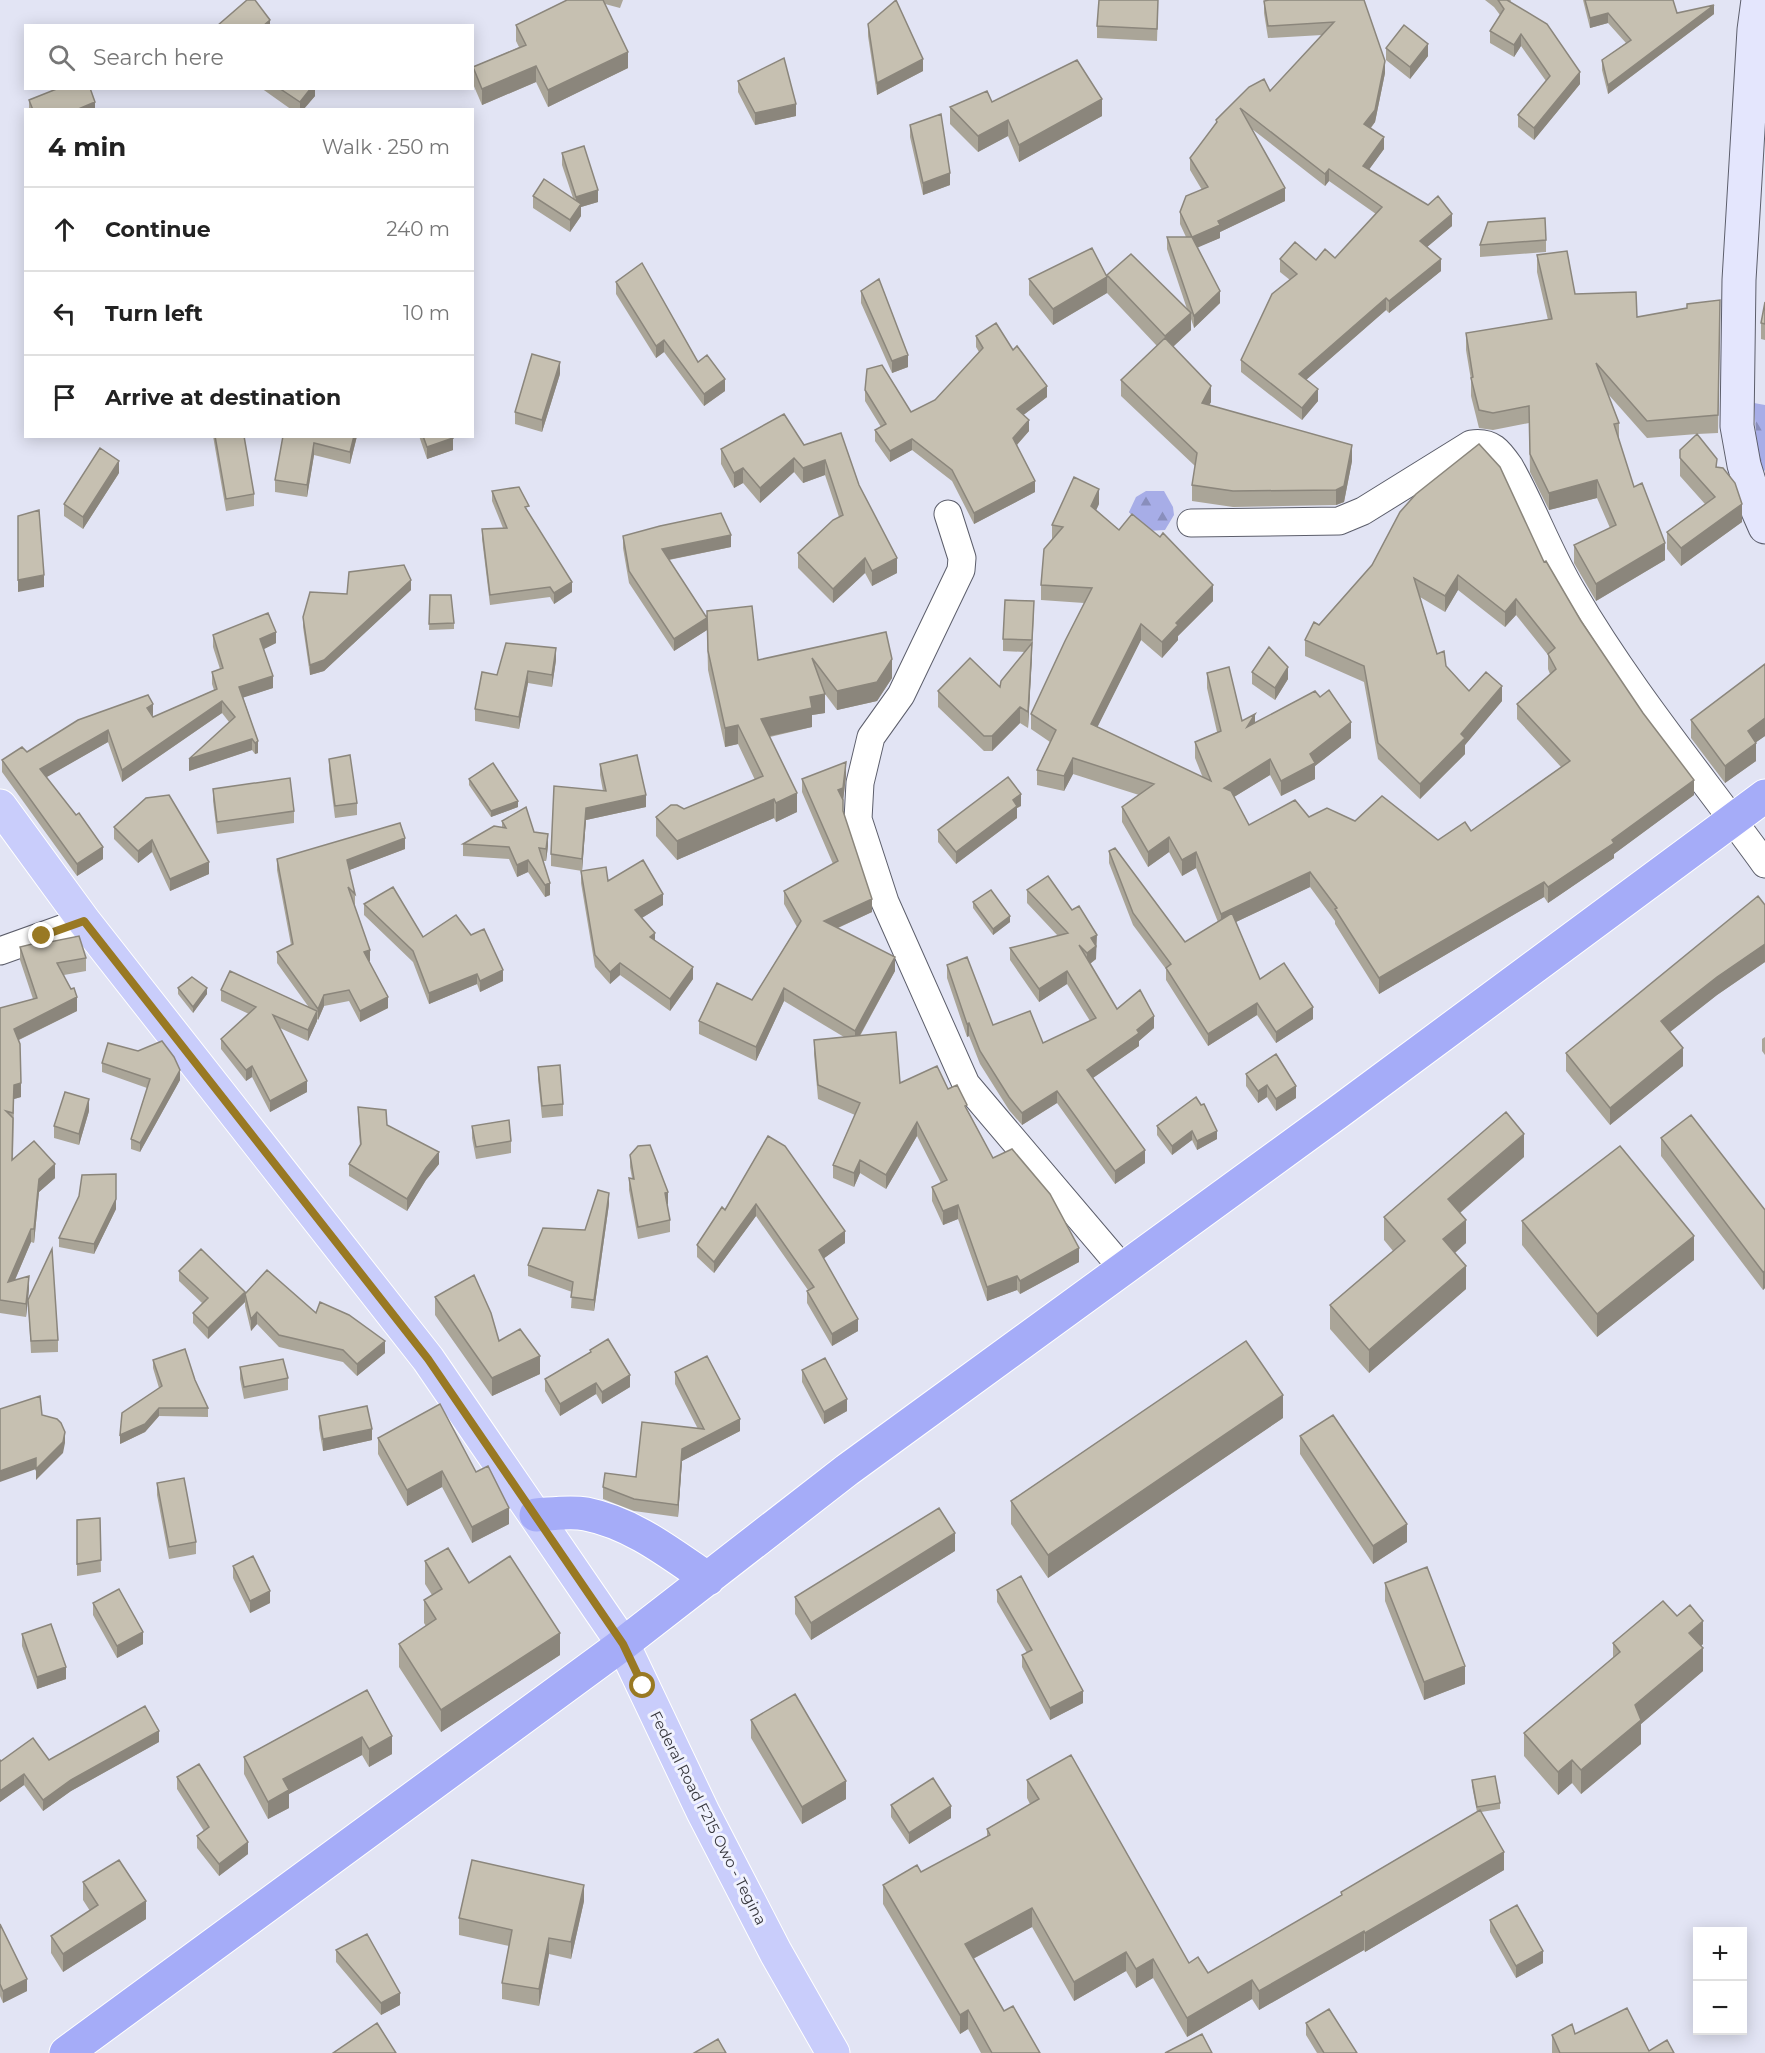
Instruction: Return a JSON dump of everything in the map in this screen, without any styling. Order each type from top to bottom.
[{"type":"highway","points":[[66,2053],[623,1644],[847,1470],[1124,1269],[1765,796]]},
{"type":"highway","points":[[536,1515],[585,1514],[612,1522],[636,1532],[708,1578]]},
{"type":"main road","name":"Federal Road F215 Owo - Tegina","points":[[0,806],[84,921],[428,1359],[623,1644],[703,1812],[776,1953],[833,2053]]},
{"type":"street","points":[[1758,0],[1754,30],[1739,280],[1737,426],[1744,465],[1765,527]]},
{"type":"street","points":[[1191,523],[1339,521],[1363,511],[1472,444],[1482,443],[1494,448],[1501,453],[1509,467],[1572,592],[1615,660],[1670,739],[1765,864]]},
{"type":"street","points":[[948,514],[962,558],[961,570],[901,695],[872,737],[860,783],[858,819],[885,902],[966,1084],[1124,1269]]},
{"type":"street","points":[[0,951],[84,921]]},
{"type":"green space","points":[[1754,403],[1765,405],[1765,471],[1758,465]]},
{"type":"green space","points":[[1146,491],[1164,491],[1173,507],[1174,515],[1165,530],[1147,531],[1129,512],[1136,497]]},
{"type":"building","points":[[247,0],[255,0],[270,20],[265,24],[219,24]]},
{"type":"building","points":[[567,0],[603,0],[628,52],[548,90],[536,66],[482,89],[474,67],[526,45],[516,25]]},
{"type":"building","points":[[896,0],[923,59],[877,83],[868,24]]},
{"type":"building","points":[[1099,0],[1158,0],[1157,29],[1097,26]]},
{"type":"building","points":[[1364,0],[1385,61],[1375,110],[1364,124],[1384,137],[1363,166],[1428,205],[1438,196],[1452,214],[1420,241],[1441,259],[1389,301],[1386,298],[1299,374],[1318,389],[1302,408],[1241,360],[1272,294],[1297,274],[1280,259],[1295,242],[1316,260],[1325,249],[1335,258],[1382,207],[1329,169],[1325,174],[1240,108],[1285,188],[1218,221],[1220,225],[1192,237],[1180,212],[1186,196],[1208,187],[1190,158],[1217,122],[1216,120],[1249,87],[1264,79],[1270,91],[1334,22],[1268,26],[1264,1]]},
{"type":"building","points":[[1498,0],[1507,0],[1547,24],[1580,72],[1534,128],[1518,115],[1550,76],[1521,34],[1514,45],[1490,31],[1504,9]]},
{"type":"building","points":[[1585,0],[1673,0],[1677,13],[1714,5],[1608,85],[1602,60],[1631,40],[1608,13],[1590,18]]},
{"type":"building","points":[[1404,25],[1428,44],[1410,67],[1386,48]]},
{"type":"building","points":[[784,58],[796,104],[755,113],[738,81]]},
{"type":"building","points":[[1077,60],[1102,99],[1019,145],[1008,120],[978,136],[950,107],[987,91],[992,102]]},
{"type":"building","points":[[54,90],[91,90],[95,102],[81,108],[32,108],[29,100]]},
{"type":"building","points":[[282,90],[309,90],[300,102]]},
{"type":"building","points":[[941,114],[950,173],[923,183],[910,125]]},
{"type":"building","points":[[584,146],[598,190],[576,197],[562,153]]},
{"type":"building","points":[[544,179],[581,204],[570,220],[533,196]]},
{"type":"building","points":[[1545,218],[1546,240],[1480,245],[1488,222]]},
{"type":"building","points":[[1167,237],[1192,237],[1220,291],[1194,316]]},
{"type":"building","points":[[1092,248],[1107,277],[1053,309],[1029,279]]},
{"type":"building","points":[[1567,251],[1575,294],[1636,292],[1637,317],[1687,308],[1687,304],[1720,300],[1718,415],[1647,421],[1596,363],[1619,423],[1614,424],[1634,487],[1642,483],[1665,543],[1596,584],[1574,545],[1616,525],[1597,480],[1549,493],[1530,454],[1529,406],[1493,413],[1479,410],[1471,378],[1473,377],[1466,333],[1552,319],[1537,255]]},
{"type":"building","points":[[1131,254],[1191,313],[1165,336],[1107,275]]},
{"type":"building","points":[[642,263],[698,362],[707,355],[725,379],[704,394],[664,340],[656,346],[616,282]]},
{"type":"building","points":[[879,279],[908,355],[892,361],[861,291]]},
{"type":"building","points":[[1765,302],[1765,324],[1761,323]]},
{"type":"building","points":[[996,323],[1013,350],[1017,346],[1047,386],[1017,409],[1029,420],[1013,438],[1035,481],[974,513],[952,470],[912,439],[890,451],[875,430],[886,424],[865,390],[867,369],[882,365],[911,412],[935,400],[983,348],[976,336]]},
{"type":"building","points":[[1165,338],[1211,386],[1202,403],[1352,445],[1344,486],[1336,490],[1233,491],[1192,485],[1197,453],[1121,380]]},
{"type":"building","points":[[532,354],[560,362],[542,420],[515,412]]},
{"type":"building","points":[[784,414],[804,445],[841,433],[859,485],[897,558],[872,571],[865,558],[833,589],[798,553],[833,520],[843,515],[825,460],[803,468],[794,458],[760,488],[743,468],[734,473],[721,449]]},
{"type":"building","points":[[1697,434],[1717,459],[1716,467],[1723,468],[1735,483],[1742,504],[1681,548],[1667,532],[1715,497],[1680,458],[1680,450]]},
{"type":"building","points":[[215,438],[244,438],[254,494],[226,499]]},
{"type":"building","points":[[283,438],[354,438],[350,452],[314,443],[307,485],[275,480]]},
{"type":"building","points":[[424,438],[453,438],[427,447]]},
{"type":"building","points":[[1479,444],[1500,467],[1544,562],[1546,561],[1581,621],[1643,713],[1694,780],[1612,840],[1614,843],[1548,887],[1544,882],[1379,978],[1335,909],[1337,908],[1310,872],[1221,914],[1196,852],[1182,860],[1169,837],[1148,852],[1122,807],[1154,784],[1073,758],[1064,776],[1037,770],[1056,730],[1031,714],[1092,588],[1041,585],[1044,549],[1063,527],[1052,525],[1074,477],[1099,489],[1091,506],[1119,530],[1132,514],[1160,537],[1163,533],[1213,585],[1176,623],[1178,625],[1162,642],[1141,624],[1091,724],[1211,781],[1195,742],[1221,731],[1207,673],[1229,667],[1242,721],[1255,714],[1247,727],[1315,691],[1320,697],[1329,690],[1351,722],[1310,754],[1315,763],[1281,781],[1270,759],[1224,788],[1231,791],[1249,825],[1295,800],[1309,817],[1327,808],[1355,821],[1382,796],[1438,840],[1465,822],[1471,831],[1570,761],[1517,704],[1556,669],[1548,654],[1555,648],[1516,599],[1505,612],[1458,575],[1445,596],[1414,578],[1437,654],[1444,651],[1446,666],[1469,691],[1486,672],[1502,686],[1461,734],[1465,738],[1420,784],[1378,743],[1364,666],[1305,640],[1314,622],[1319,625],[1372,565],[1400,512],[1416,494]]},
{"type":"building","points":[[100,448],[119,461],[83,517],[64,504]]},
{"type":"building","points":[[519,487],[529,506],[525,507],[572,582],[554,593],[550,587],[490,595],[482,529],[507,528],[492,491]]},
{"type":"building","points":[[39,510],[44,575],[18,580],[18,516]]},
{"type":"building","points":[[721,513],[731,535],[662,549],[707,618],[674,639],[629,571],[623,536]]},
{"type":"building","points":[[404,565],[411,580],[324,660],[310,665],[303,617],[310,592],[347,594],[349,572]]},
{"type":"building","points":[[430,595],[451,595],[454,623],[429,624]]},
{"type":"building","points":[[1005,600],[1034,601],[1032,640],[1003,639]]},
{"type":"building","points":[[752,606],[758,660],[886,632],[892,659],[877,682],[837,691],[812,658],[825,694],[810,697],[812,708],[761,719],[797,793],[776,803],[774,799],[677,841],[656,817],[671,805],[684,809],[763,776],[738,725],[725,728],[708,651],[707,611]]},
{"type":"building","points":[[268,613],[276,632],[260,639],[273,676],[239,687],[258,741],[255,743],[252,739],[189,759],[235,717],[222,701],[122,770],[108,730],[40,769],[76,815],[79,813],[103,847],[77,864],[2,760],[22,747],[27,752],[78,720],[148,695],[153,704],[147,708],[153,717],[217,689],[212,672],[223,668],[213,635]]},
{"type":"building","points":[[506,643],[556,648],[552,675],[528,671],[519,717],[475,709],[482,672],[497,675]]},
{"type":"building","points":[[1032,643],[1028,712],[1020,707],[992,736],[984,736],[938,691],[970,658],[1000,687],[1001,681]]},
{"type":"building","points":[[1269,647],[1288,667],[1275,688],[1252,672]]},
{"type":"building","points":[[1765,664],[1765,718],[1748,731],[1756,743],[1725,766],[1691,720]]},
{"type":"building","points":[[350,755],[357,803],[335,806],[329,759]]},
{"type":"building","points":[[637,755],[646,795],[586,808],[582,859],[551,854],[554,786],[606,791],[600,764]]},
{"type":"building","points":[[846,762],[843,788],[838,790],[872,899],[824,921],[895,957],[855,1031],[784,988],[756,1047],[699,1021],[717,983],[752,1000],[801,921],[784,891],[838,861],[802,779]]},
{"type":"building","points":[[493,763],[518,801],[491,811],[469,779]]},
{"type":"building","points":[[1008,777],[1021,794],[1013,800],[1017,806],[956,852],[938,830]]},
{"type":"building","points":[[290,778],[294,811],[217,822],[213,789]]},
{"type":"building","points":[[169,795],[209,862],[170,879],[152,840],[138,851],[114,827],[146,798]]},
{"type":"building","points":[[526,807],[534,832],[548,834],[546,849],[539,848],[550,883],[545,885],[528,860],[517,865],[509,847],[463,844],[494,826],[506,828],[502,821]]},
{"type":"building","points":[[400,823],[405,838],[347,860],[355,894],[348,887],[370,950],[364,952],[388,997],[360,1011],[349,990],[324,995],[318,1009],[277,952],[293,944],[277,859]]},
{"type":"building","points":[[1115,848],[1185,942],[1232,913],[1260,979],[1284,963],[1313,1007],[1276,1032],[1257,1003],[1208,1034],[1166,968],[1171,964],[1133,913],[1109,851]]},
{"type":"building","points":[[643,860],[663,894],[635,910],[655,933],[650,937],[693,967],[670,999],[620,963],[610,972],[595,955],[581,871],[606,867],[608,881]]},
{"type":"building","points":[[1048,876],[1072,910],[1079,906],[1097,935],[1091,938],[1096,946],[1087,953],[1079,945],[1117,1009],[1140,990],[1154,1016],[1137,1030],[1139,1033],[1087,1070],[1145,1150],[1115,1171],[1057,1091],[1022,1113],[980,1051],[969,1023],[967,1024],[947,965],[967,957],[993,1025],[1030,1011],[1043,1043],[1096,1018],[1067,971],[1039,989],[1010,948],[1068,933],[1027,890]]},
{"type":"building","points":[[393,887],[423,937],[456,915],[471,935],[484,929],[503,970],[480,981],[477,974],[429,993],[413,951],[364,904]]},
{"type":"building","points":[[991,890],[1010,916],[993,929],[973,902]]},
{"type":"building","points":[[1758,896],[1765,905],[1765,944],[1717,977],[1661,1021],[1683,1048],[1610,1108],[1566,1053]]},
{"type":"building","points":[[79,936],[86,958],[57,963],[71,989],[74,988],[77,997],[14,1029],[20,1044],[21,1083],[14,1085],[13,1113],[6,1111],[13,1118],[12,1160],[34,1141],[55,1164],[39,1179],[34,1229],[31,1229],[8,1282],[29,1276],[26,1304],[0,1300],[0,1008],[37,998],[20,947]]},
{"type":"building","points":[[230,971],[317,1011],[308,1030],[273,1015],[307,1081],[270,1101],[252,1066],[246,1070],[221,1039],[256,1007],[221,990]]},
{"type":"building","points":[[192,977],[207,988],[193,1007],[178,988]]},
{"type":"building","points":[[896,1032],[900,1083],[937,1066],[948,1089],[957,1085],[967,1105],[965,1106],[993,1158],[1012,1149],[1050,1194],[1079,1248],[1020,1281],[1017,1276],[987,1287],[958,1205],[943,1211],[932,1187],[947,1180],[917,1122],[886,1175],[860,1160],[854,1173],[833,1165],[860,1103],[818,1085],[814,1040]]},
{"type":"building","points":[[162,1041],[180,1070],[140,1143],[131,1139],[150,1079],[102,1063],[108,1043],[138,1051]]},
{"type":"building","points":[[1276,1054],[1296,1086],[1276,1099],[1267,1085],[1258,1091],[1246,1074]]},
{"type":"building","points":[[560,1065],[563,1104],[542,1106],[538,1067]]},
{"type":"building","points":[[65,1092],[89,1099],[79,1134],[54,1126]]},
{"type":"building","points":[[1196,1097],[1201,1105],[1204,1104],[1217,1131],[1197,1141],[1192,1131],[1172,1146],[1157,1126]]},
{"type":"building","points":[[358,1107],[386,1110],[387,1125],[439,1152],[407,1199],[349,1164],[361,1144]]},
{"type":"building","points":[[1506,1112],[1524,1134],[1448,1199],[1466,1220],[1443,1239],[1466,1266],[1369,1350],[1330,1305],[1405,1241],[1384,1217]]},
{"type":"building","points":[[1691,1115],[1765,1210],[1765,1271],[1763,1272],[1661,1138]]},
{"type":"building","points":[[509,1120],[511,1141],[476,1147],[472,1126]]},
{"type":"building","points":[[768,1136],[785,1146],[845,1231],[819,1250],[858,1319],[832,1334],[807,1291],[814,1287],[756,1204],[714,1262],[697,1245],[722,1207],[725,1210]]},
{"type":"building","points":[[650,1145],[668,1192],[665,1193],[670,1220],[638,1227],[629,1178],[634,1179],[630,1155],[638,1146]]},
{"type":"building","points":[[1620,1146],[1694,1236],[1597,1314],[1522,1221]]},
{"type":"building","points":[[116,1174],[116,1199],[94,1244],[59,1238],[79,1196],[82,1175]]},
{"type":"building","points":[[598,1190],[609,1193],[594,1300],[571,1297],[573,1282],[528,1265],[543,1228],[585,1230]]},
{"type":"building","points":[[52,1249],[58,1340],[31,1341],[28,1300]]},
{"type":"building","points":[[201,1249],[245,1292],[208,1328],[193,1313],[208,1298],[179,1271]]},
{"type":"building","points":[[267,1270],[316,1313],[320,1302],[349,1315],[385,1341],[357,1364],[343,1350],[279,1335],[257,1312],[251,1319],[245,1294]]},
{"type":"building","points":[[474,1275],[491,1313],[499,1341],[520,1329],[540,1356],[492,1378],[435,1297]]},
{"type":"building","points":[[608,1339],[630,1375],[602,1392],[596,1383],[560,1404],[545,1379],[591,1352],[590,1350]]},
{"type":"building","points":[[1246,1341],[1283,1395],[1048,1555],[1011,1501]]},
{"type":"building","points":[[185,1349],[195,1380],[208,1408],[159,1408],[145,1424],[120,1435],[122,1413],[162,1386],[153,1360]]},
{"type":"building","points":[[707,1356],[740,1419],[682,1449],[678,1505],[634,1499],[603,1487],[605,1473],[636,1477],[642,1422],[704,1429],[675,1372]]},
{"type":"building","points":[[825,1358],[847,1399],[824,1412],[802,1370]]},
{"type":"building","points":[[283,1359],[288,1378],[244,1387],[240,1367]]},
{"type":"building","points":[[40,1396],[42,1415],[57,1419],[61,1423],[65,1432],[63,1442],[36,1469],[36,1458],[0,1471],[0,1409]]},
{"type":"building","points":[[440,1404],[476,1472],[488,1466],[509,1508],[472,1527],[442,1471],[407,1490],[378,1438]]},
{"type":"building","points":[[367,1406],[372,1429],[323,1439],[319,1416]]},
{"type":"building","points":[[1333,1415],[1407,1524],[1373,1546],[1300,1436]]},
{"type":"building","points":[[184,1478],[196,1542],[169,1547],[157,1483]]},
{"type":"building","points":[[939,1508],[955,1533],[811,1623],[795,1597]]},
{"type":"building","points":[[100,1518],[101,1560],[77,1564],[77,1520]]},
{"type":"building","points":[[448,1548],[469,1583],[510,1556],[560,1633],[441,1710],[399,1644],[436,1619],[424,1600],[442,1589],[425,1561]]},
{"type":"building","points":[[253,1556],[270,1591],[250,1601],[233,1566]]},
{"type":"building","points":[[1427,1567],[1465,1666],[1424,1682],[1385,1583]]},
{"type":"building","points":[[1021,1576],[1083,1691],[1050,1708],[1022,1655],[1032,1650],[997,1590]]},
{"type":"building","points":[[119,1589],[143,1632],[117,1646],[93,1603]]},
{"type":"building","points":[[1663,1601],[1677,1616],[1690,1605],[1703,1621],[1689,1633],[1703,1648],[1635,1705],[1641,1720],[1581,1770],[1572,1760],[1558,1772],[1524,1733],[1620,1652],[1613,1643]]},
{"type":"building","points":[[51,1624],[66,1667],[37,1677],[22,1634]]},
{"type":"building","points":[[367,1690],[392,1736],[369,1749],[362,1737],[283,1779],[289,1790],[268,1802],[244,1757]]},
{"type":"building","points":[[795,1694],[846,1781],[802,1807],[751,1720]]},
{"type":"building","points":[[145,1706],[159,1731],[71,1780],[43,1800],[24,1774],[0,1791],[0,1760],[33,1738],[49,1760]]},
{"type":"building","points":[[1071,1755],[1189,1963],[1198,1957],[1208,1973],[1342,1895],[1341,1892],[1480,1810],[1504,1852],[1365,1933],[1364,1931],[1259,1991],[1252,1980],[1187,2018],[1153,1959],[1136,1969],[1126,1952],[1074,1982],[1032,1908],[965,1944],[1004,2011],[1013,2006],[1040,2053],[992,2053],[968,2010],[960,2015],[883,1885],[917,1865],[921,1872],[990,1835],[987,1829],[1039,1799],[1027,1780]]},
{"type":"building","points":[[199,1764],[248,1842],[219,1864],[197,1836],[209,1827],[177,1777]]},
{"type":"building","points":[[1495,1776],[1500,1803],[1477,1807],[1472,1780]]},
{"type":"building","points":[[933,1778],[951,1806],[909,1833],[891,1805]]},
{"type":"building","points":[[119,1860],[146,1901],[63,1954],[51,1936],[98,1905],[83,1882]]},
{"type":"building","points":[[472,1860],[584,1885],[571,1942],[549,1938],[539,1989],[502,1983],[512,1930],[459,1918]]},
{"type":"building","points":[[1517,1905],[1543,1951],[1516,1966],[1490,1920]]},
{"type":"building","points":[[0,1924],[27,1979],[3,1991],[0,1984]]},
{"type":"building","points":[[367,1934],[400,1993],[381,2003],[336,1950]]},
{"type":"building","points":[[1627,2008],[1649,2051],[1667,2040],[1674,2053],[1560,2053],[1552,2035],[1572,2024],[1575,2034]]},
{"type":"building","points":[[1329,2009],[1357,2053],[1324,2053],[1306,2023]]},
{"type":"building","points":[[377,2023],[396,2053],[333,2053]]},
{"type":"building","points":[[1202,2034],[1212,2053],[1165,2053]]},
{"type":"building","points":[[718,2039],[726,2053],[694,2053]]},
{"type":"route","points":[[42,936],[84,921],[428,1359],[623,1644],[643,1686]]}]
